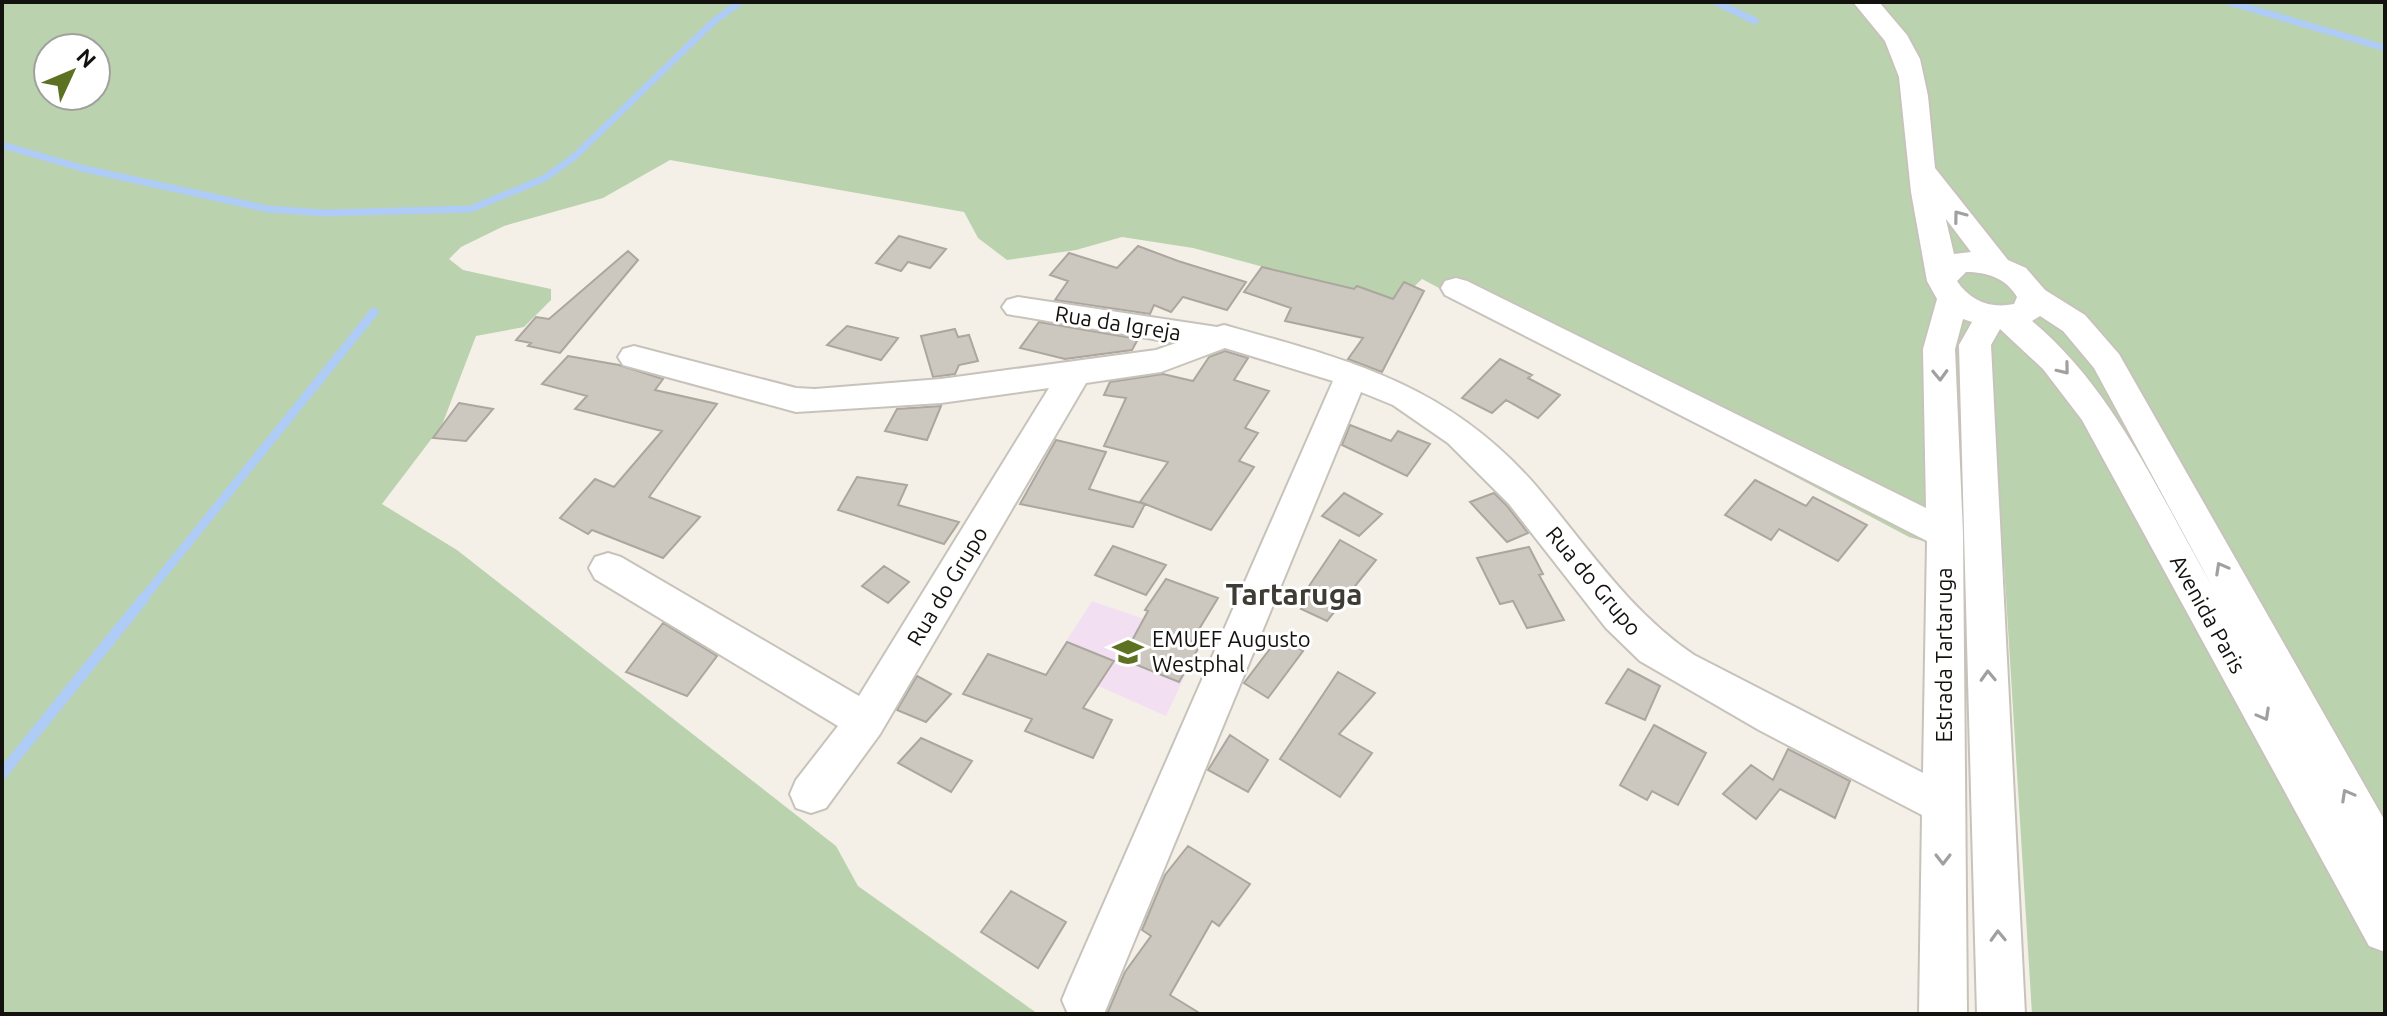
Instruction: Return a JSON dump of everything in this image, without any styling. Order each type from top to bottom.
[{"type":"street","name":"Estrada Tartaruga","points":[[1865,2],[1899,41],[1912,66],[1921,166],[1948,286],[1939,349],[1945,534],[1943,1014]]},
{"type":"street","points":[[1921,166],[1997,266]]},
{"type":"street","points":[[1958,263],[1997,266],[2021,280],[2010,310],[1948,286],[1958,263]]},
{"type":"street","points":[[1456,288],[1945,534]]},
{"type":"street","name":"Rua da Igreja","points":[[1018,307],[1217,338]]},
{"type":"street","name":"Estrada Tartaruga","points":[[2001,1014],[1975,345],[2010,310]]},
{"type":"street","name":"Avenida Paris","points":[[2010,310],[2074,323],[2107,362],[2385,863]]},
{"type":"street","name":"Avenida Paris","points":[[2010,310],[2064,367],[2095,413],[2385,930]]},
{"type":"street","points":[[634,357],[796,400],[815,401],[941,391],[1161,361],[1217,338]]},
{"type":"street","name":"Rua do Grupo","points":[[1217,338],[1245,340],[1352,375],[1405,397],[1460,434],[1522,494],[1620,617],[1654,649],[1747,703],[1943,804]]},
{"type":"street","name":"Rua do Grupo","points":[[811,794],[866,721],[1075,373]]},
{"type":"street","points":[[1086,1000],[1352,375]]},
{"type":"street","points":[[608,568],[866,721]]},
{"type":"shaded area","name":"EMUEF Augusto Westphal","points":[[1092,601],[1202,639],[1166,716],[1051,665]]},
{"type":"green space","points":[[2,2],[2385,2],[2385,1014],[2032,1014],[2004,564],[1909,537],[1422,279],[1397,303],[1193,248],[1122,237],[1076,250],[1007,260],[978,238],[964,212],[670,160],[603,198],[504,226],[461,247],[449,259],[463,270],[551,289],[551,300],[524,327],[476,336],[442,425],[382,504],[457,550],[836,846],[858,886],[1038,1014],[2,1014]]},
{"type":"building","points":[[899,236],[946,249],[930,268],[908,262],[901,271],[876,263]]},
{"type":"building","points":[[1138,246],[1246,282],[1227,310],[1183,297],[1171,312],[1154,305],[1150,314],[1055,300],[1068,281],[1050,275],[1069,253],[1117,268]]},
{"type":"building","points":[[628,251],[638,260],[560,353],[516,340],[536,317],[549,319]]},
{"type":"building","points":[[1262,267],[1354,289],[1357,286],[1393,299],[1404,282],[1424,291],[1382,372],[1348,359],[1363,338],[1285,321],[1291,308],[1244,292]]},
{"type":"building","points":[[1039,322],[1138,339],[1132,350],[1065,359],[1020,348]]},
{"type":"building","points":[[847,326],[898,338],[881,360],[827,345]]},
{"type":"building","points":[[955,329],[958,337],[969,335],[978,361],[959,365],[955,374],[933,377],[921,336]]},
{"type":"building","points":[[1225,351],[1248,358],[1234,380],[1269,391],[1245,428],[1258,433],[1239,461],[1254,467],[1211,530],[1140,502],[1168,462],[1104,446],[1126,398],[1104,395],[1110,382],[1163,374],[1193,381],[1209,357]]},
{"type":"building","points":[[568,356],[619,365],[663,379],[655,390],[717,404],[649,497],[700,517],[663,558],[592,530],[588,534],[560,518],[595,479],[614,487],[662,431],[575,409],[587,396],[542,384]]},
{"type":"building","points":[[1500,359],[1532,375],[1528,378],[1560,395],[1538,418],[1506,400],[1492,413],[1462,398]]},
{"type":"building","points":[[459,403],[493,409],[466,441],[433,438]]},
{"type":"building","points":[[941,406],[927,440],[885,431],[897,409]]},
{"type":"building","points":[[1350,425],[1391,441],[1398,431],[1430,444],[1407,476],[1342,445]]},
{"type":"building","points":[[1056,440],[1106,452],[1089,489],[1145,504],[1133,527],[1020,504]]},
{"type":"building","points":[[857,477],[907,485],[898,505],[959,522],[944,544],[838,510]]},
{"type":"building","points":[[1755,480],[1806,506],[1813,497],[1867,525],[1838,561],[1779,529],[1771,540],[1725,515]]},
{"type":"building","points":[[1344,493],[1382,514],[1359,536],[1322,516]]},
{"type":"building","points":[[1494,493],[1528,533],[1507,542],[1470,502]]},
{"type":"building","points":[[1340,540],[1376,560],[1327,621],[1301,609],[1305,604],[1299,601]]},
{"type":"building","points":[[1113,546],[1166,565],[1146,595],[1095,575]]},
{"type":"building","points":[[1529,547],[1543,574],[1539,575],[1564,620],[1527,628],[1513,601],[1500,604],[1477,558]]},
{"type":"building","points":[[884,566],[909,582],[888,603],[862,586]]},
{"type":"building","points":[[1166,579],[1218,598],[1190,644],[1199,647],[1179,682],[1122,659],[1148,611],[1145,610]]},
{"type":"building","points":[[663,623],[717,656],[687,696],[626,672]]},
{"type":"building","points":[[1279,637],[1303,651],[1268,698],[1244,683]]},
{"type":"building","points":[[1067,642],[1114,661],[1083,708],[1112,720],[1093,758],[1025,731],[1032,719],[963,694],[988,654],[1046,675]]},
{"type":"building","points":[[1628,669],[1660,686],[1645,720],[1606,703]]},
{"type":"building","points":[[1338,672],[1375,693],[1339,734],[1372,753],[1340,797],[1280,759]]},
{"type":"building","points":[[917,676],[951,694],[926,722],[897,710]]},
{"type":"building","points":[[1654,725],[1706,753],[1678,805],[1652,791],[1647,800],[1620,785]]},
{"type":"building","points":[[1230,735],[1268,760],[1248,792],[1208,770]]},
{"type":"building","points":[[921,738],[972,761],[951,792],[898,763]]},
{"type":"building","points":[[1788,749],[1850,781],[1835,818],[1780,789],[1756,819],[1723,794],[1751,765],[1773,780]]},
{"type":"building","points":[[1188,846],[1250,884],[1219,926],[1212,921],[1170,995],[1201,1014],[1107,1014],[1125,972],[1151,936],[1142,930],[1165,875]]},
{"type":"building","points":[[1011,891],[1066,922],[1038,968],[981,932]]},
{"type":"waterway","points":[[2,145],[85,169],[268,209],[325,213],[471,209],[545,178],[574,157],[713,22],[740,2]]},
{"type":"waterway","points":[[1716,2],[1755,21]]},
{"type":"waterway","points":[[2229,2],[2385,48]]},
{"type":"waterway","points":[[142,600],[374,312]]},
{"type":"waterway","points":[[2,774],[144,598]]},
{"type":"place","name":"EMUEF Augusto Westphal","points":[[1128,652]]},
{"type":"district","name":"Tartaruga","points":[[1294,595]]}]
